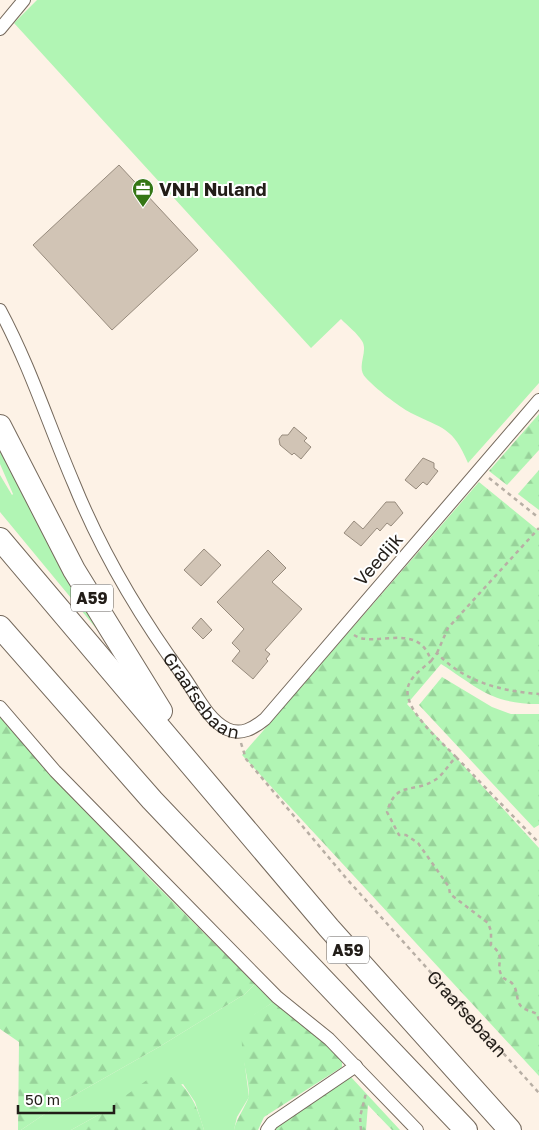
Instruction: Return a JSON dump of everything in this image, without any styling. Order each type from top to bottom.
[{"type":"highway","name":"A59","points":[[0,426],[74,570],[146,686],[192,766]]},
{"type":"highway","name":"A59","points":[[0,539],[329,928],[510,1130]]},
{"type":"highway","name":"A59","points":[[0,627],[158,807],[466,1130]]},
{"type":"street","points":[[0,29],[24,0]]},
{"type":"street","name":"Graafsebaan","points":[[0,310],[35,385],[74,485],[112,564],[148,628],[212,716],[229,730],[238,731]]},
{"type":"street","name":"Veedijk","points":[[238,731],[246,730],[265,719],[539,400]]},
{"type":"street","points":[[0,707],[55,771],[277,997],[329,1039],[418,1130]]},
{"type":"street","points":[[267,1130],[272,1123],[356,1066]]},
{"type":"path","points":[[478,469],[539,518]]},
{"type":"path","points":[[539,528],[448,628],[437,653],[409,684],[408,698],[413,711],[539,843]]},
{"type":"path","points":[[342,628],[357,638],[370,640],[396,637],[411,640],[425,650],[430,661]]},
{"type":"path","points":[[437,653],[446,662],[472,678],[498,689],[539,694]]},
{"type":"path","name":"Graafsebaan","points":[[238,731],[246,759],[346,878],[539,1093]]},
{"type":"path","points":[[456,757],[434,780],[402,789],[395,795],[386,812],[399,835],[406,835],[418,843],[456,900],[488,923],[491,930],[491,945],[499,951],[502,959],[501,975],[515,988],[519,1004],[524,1009],[537,1014],[539,1020]]},
{"type":"path","points":[[361,1130],[360,1117],[369,1080]]},
{"type":"green space","points":[[37,0],[539,0],[539,383],[468,463],[457,442],[446,431],[400,406],[366,378],[362,369],[364,345],[355,332],[341,319],[311,348],[14,23]]},
{"type":"green space","points":[[539,414],[539,450],[507,485],[489,471]]},
{"type":"green space","points":[[0,446],[114,650],[0,512],[0,475],[13,494],[0,464]]},
{"type":"green space","points":[[539,470],[539,510],[518,494]]},
{"type":"green space","points":[[479,482],[539,531],[539,704],[497,698],[441,664],[407,704],[539,848],[539,1076],[242,755]]},
{"type":"green space","points":[[442,677],[492,707],[511,714],[539,714],[539,825],[534,828],[419,705]]},
{"type":"green space","points":[[0,716],[149,878],[255,984],[245,994],[159,1047],[64,1101],[21,1130],[18,1130],[19,1042],[0,1029]]},
{"type":"green space","points":[[255,984],[275,1001],[254,1015],[244,1059],[249,1097],[237,1117],[234,1130],[204,1130],[195,1102],[183,1084],[102,1113],[71,1130],[21,1130],[64,1101],[159,1047],[245,994]]},
{"type":"green space","points":[[275,1001],[342,1057],[342,1067],[264,1117],[258,1130],[234,1130],[249,1095],[243,1054],[243,1033],[246,1024],[252,1016]]},
{"type":"green space","points":[[163,1073],[172,1077],[185,1089],[195,1104],[204,1130],[71,1130],[102,1113],[151,1077]]},
{"type":"green space","points":[[350,1076],[400,1130],[392,1130],[368,1105],[366,1130],[271,1130]]},
{"type":"building","points":[[119,165],[198,250],[112,330],[33,245]]},
{"type":"building","points":[[294,427],[307,438],[304,441],[311,447],[301,459],[294,453],[292,455],[280,445],[279,439],[282,435],[288,435]]},
{"type":"building","points":[[423,458],[434,463],[434,468],[438,471],[427,485],[423,482],[416,489],[405,480]]},
{"type":"building","points":[[386,502],[395,502],[403,513],[391,526],[387,523],[380,531],[377,528],[361,546],[344,533],[354,521],[363,529]]},
{"type":"building","points":[[204,549],[221,565],[201,586],[184,570]]},
{"type":"building","points":[[268,550],[286,568],[272,582],[302,609],[265,650],[270,654],[266,659],[268,661],[253,679],[232,661],[240,651],[232,643],[244,629],[217,602]]},
{"type":"building","points":[[201,618],[212,630],[203,639],[192,628]]},
{"type":"place","name":"VNH Nuland","points":[[143,208]]}]
